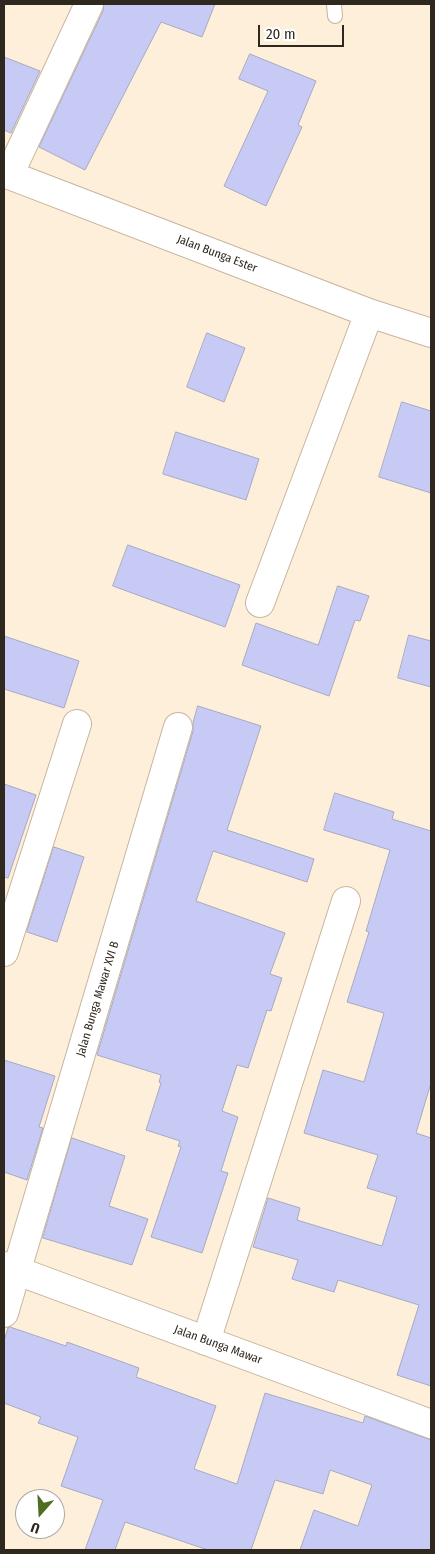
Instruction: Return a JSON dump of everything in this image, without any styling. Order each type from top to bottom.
[{"type":"street","points":[[6,174],[89,4]]},
{"type":"street","name":"Jalan Bunga Ester","points":[[6,174],[369,312],[431,333]]},
{"type":"street","points":[[260,603],[369,312]]},
{"type":"street","points":[[4,952],[77,724]]},
{"type":"street","name":"Jalan Bunga Mawar XVI B","points":[[4,1314],[10,1268],[178,727]]},
{"type":"street","points":[[206,1341],[346,901]]},
{"type":"street","name":"Jalan Bunga Mawar","points":[[10,1268],[431,1424]]},
{"type":"building","points":[[104,4],[215,4],[202,37],[161,22],[85,170],[39,147],[103,11]]},
{"type":"building","points":[[250,54],[316,81],[298,125],[302,127],[266,206],[224,186],[268,91],[239,79]]},
{"type":"building","points":[[4,57],[40,71],[11,133],[4,130]]},
{"type":"building","points":[[207,333],[245,348],[224,402],[187,387]]},
{"type":"building","points":[[402,402],[431,411],[431,493],[379,477]]},
{"type":"building","points":[[176,432],[259,459],[246,500],[163,474]]},
{"type":"building","points":[[128,545],[240,585],[225,627],[113,586]]},
{"type":"building","points":[[338,586],[369,596],[360,621],[355,620],[329,696],[242,665],[256,623],[318,645]]},
{"type":"building","points":[[409,635],[431,641],[431,687],[398,678]]},
{"type":"building","points":[[4,636],[79,661],[64,708],[4,689]]},
{"type":"building","points":[[198,706],[261,726],[227,830],[314,859],[307,882],[213,851],[196,901],[285,933],[270,974],[282,978],[271,1011],[267,1010],[248,1068],[237,1065],[222,1111],[238,1117],[221,1171],[228,1173],[202,1253],[151,1237],[181,1147],[178,1146],[180,1141],[146,1130],[161,1083],[159,1082],[161,1075],[97,1055],[193,731],[193,723]]},
{"type":"building","points":[[4,784],[36,795],[8,878],[4,877]]},
{"type":"building","points":[[335,793],[394,812],[392,819],[431,831],[431,1083],[416,1133],[431,1138],[431,1386],[397,1375],[419,1305],[338,1280],[334,1292],[292,1279],[298,1260],[253,1247],[268,1198],[300,1208],[297,1220],[382,1246],[397,1197],[367,1188],[378,1155],[304,1133],[323,1070],[364,1082],[384,1013],[347,1002],[369,932],[366,931],[390,850],[324,830]]},
{"type":"building","points":[[54,847],[84,857],[57,942],[27,932]]},
{"type":"building","points":[[4,1060],[55,1076],[39,1127],[43,1128],[27,1180],[4,1172]]},
{"type":"building","points":[[72,1138],[125,1156],[109,1206],[148,1219],[132,1265],[43,1238]]},
{"type":"building","points":[[10,1327],[66,1346],[67,1342],[139,1368],[136,1377],[216,1406],[194,1469],[237,1484],[265,1393],[363,1423],[365,1416],[431,1440],[431,1550],[300,1550],[314,1510],[358,1526],[372,1485],[330,1470],[323,1494],[275,1480],[251,1550],[208,1550],[125,1522],[115,1550],[85,1550],[103,1500],[61,1486],[78,1437],[38,1423],[41,1417],[4,1403],[4,1341]]}]
